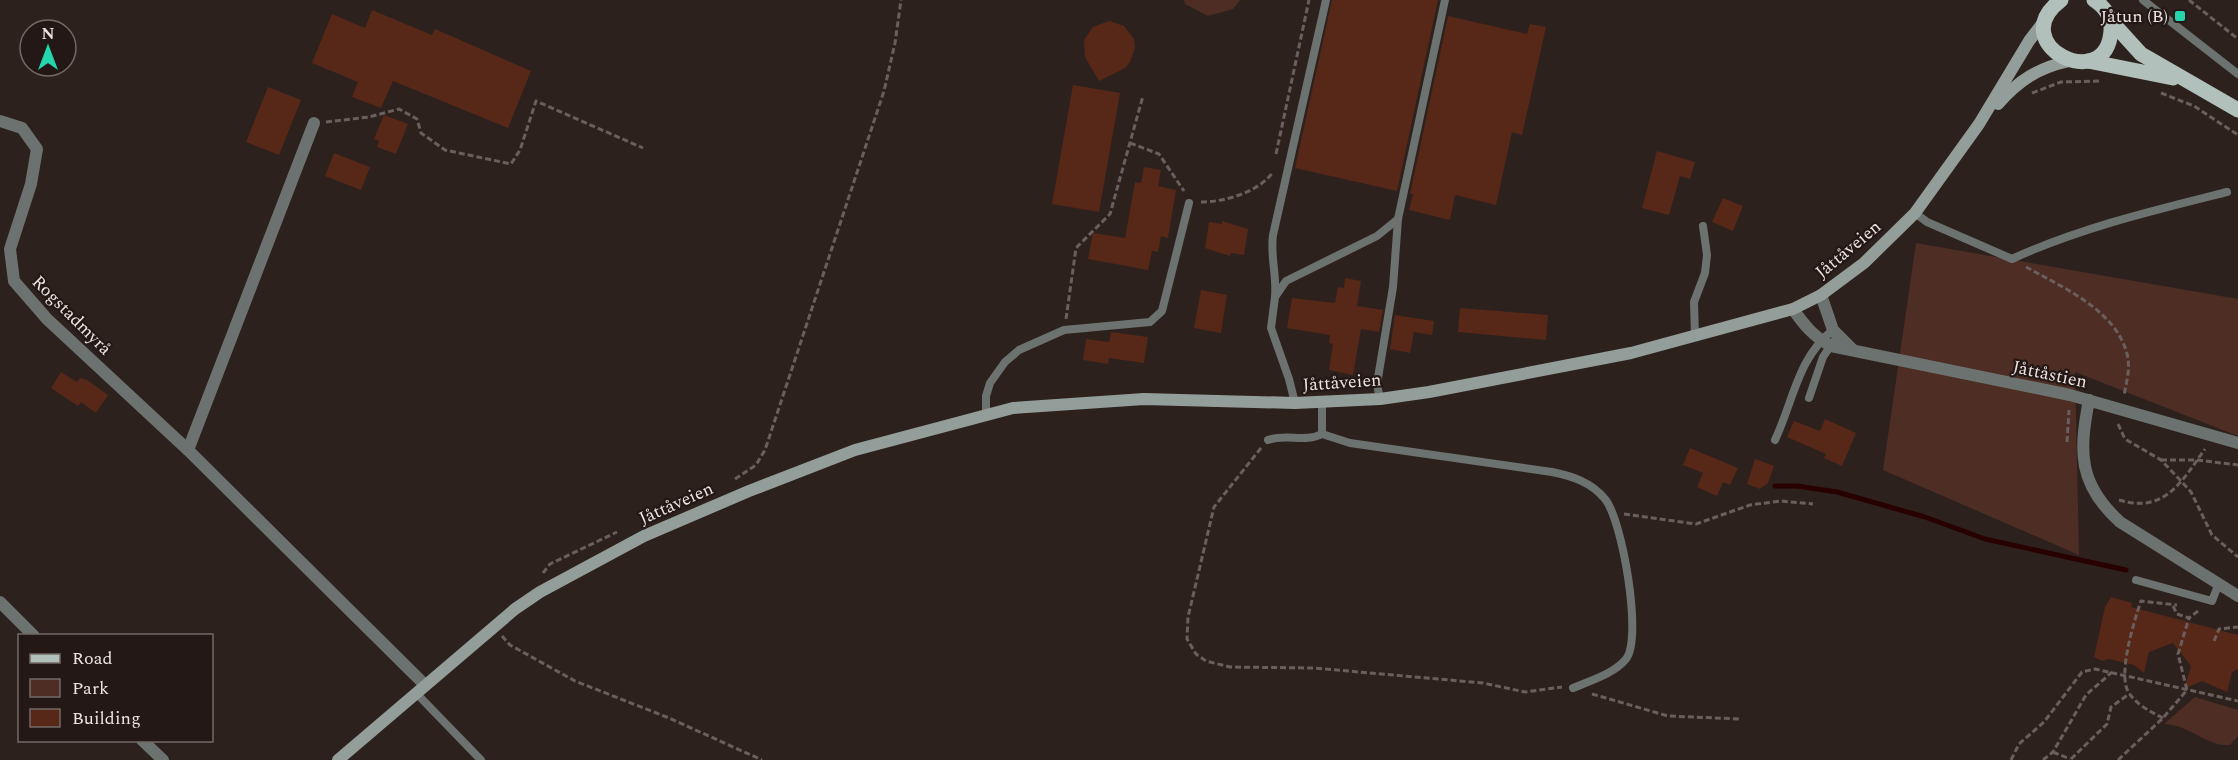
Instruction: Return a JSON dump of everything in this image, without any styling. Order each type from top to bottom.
[{"type":"main road","points":[[2061,0],[2046,10],[2044,27],[2048,44],[2061,58],[2069,61],[2088,61],[2188,81]]},
{"type":"main road","points":[[2088,61],[2103,50],[2109,42],[2110,21],[2107,12],[2094,0]]},
{"type":"main road","name":"Jåttåveien","points":[[338,760],[494,627],[540,592],[644,536],[749,490],[855,450],[1013,408],[1144,399],[1322,403],[1380,399],[1429,392],[1608,358],[1695,337],[1793,309],[1821,295],[1864,262],[1915,213],[1979,124],[2046,10]]},
{"type":"main road","points":[[2110,21],[2141,54],[2238,110]]},
{"type":"main road","name":"Jåttåveien","points":[[1979,124],[2012,88],[2045,67],[2069,61]]},
{"type":"street","name":"Rogstadmyrå","points":[[0,121],[22,128],[37,149],[31,184],[10,249],[14,281],[47,319],[188,450],[420,689]]},
{"type":"street","points":[[188,450],[314,123]]},
{"type":"street","points":[[1821,295],[1834,337]]},
{"type":"street","name":"Jåttåstien","points":[[1793,309],[1804,326],[1820,340],[1834,337],[1852,349],[2089,400],[2238,442]]},
{"type":"street","points":[[2089,400],[2083,431],[2082,456],[2085,474],[2094,492],[2120,522],[2238,596]]},
{"type":"street","points":[[0,602],[31,634]]},
{"type":"street","points":[[143,742],[163,760]]},
{"type":"lane","points":[[1294,403],[1289,379],[1271,328],[1276,269],[1271,249],[1326,0]]},
{"type":"lane","points":[[1380,399],[1377,384],[1393,287],[1398,219],[1445,0]]},
{"type":"lane","points":[[2144,0],[2238,74]]},
{"type":"lane","points":[[1915,213],[1927,222],[2012,259],[2035,248],[2158,210],[2227,192]]},
{"type":"lane","points":[[986,415],[990,383],[1005,362],[1019,350],[1064,330],[1150,322],[1162,311],[1189,203]]},
{"type":"lane","points":[[1275,297],[1286,281],[1377,236],[1398,219]]},
{"type":"lane","points":[[1695,337],[1694,302],[1707,255],[1703,226]]},
{"type":"lane","points":[[1809,399],[1822,357],[1834,337]]},
{"type":"lane","points":[[1775,440],[1804,364],[1820,340]]},
{"type":"lane","points":[[1322,403],[1322,434]]},
{"type":"lane","points":[[1268,440],[1282,437],[1317,437],[1322,434],[1350,444],[1574,477],[1596,490],[1614,512],[1630,606],[1631,649],[1625,660],[1614,669],[1573,688]]},
{"type":"lane","points":[[2136,580],[2212,601],[2219,583]]},
{"type":"lane","points":[[420,689],[481,760]]},
{"type":"path","points":[[733,480],[756,465],[765,450],[884,91],[895,43],[901,0]]},
{"type":"path","points":[[1130,143],[1159,154],[1179,181],[1189,203],[1216,202],[1255,188],[1272,175],[1309,0]]},
{"type":"path","points":[[2189,0],[2238,39]]},
{"type":"path","points":[[2028,95],[2061,82],[2106,82]]},
{"type":"path","points":[[2151,90],[2194,106],[2238,135]]},
{"type":"path","points":[[1064,330],[1076,248],[1110,214],[1143,96]]},
{"type":"path","points":[[314,123],[369,117],[399,109],[417,119],[421,133],[445,150],[511,164],[520,150],[536,101],[643,148]]},
{"type":"path","points":[[2012,259],[2103,315],[2118,335],[2127,353],[2128,364],[2117,417],[2118,429],[2125,439],[2138,449],[2161,460],[2182,482],[2191,492],[2212,535],[2238,557]]},
{"type":"path","points":[[2111,497],[2136,503],[2154,502],[2165,498],[2182,482],[2210,441],[2211,434]]},
{"type":"path","points":[[1268,440],[1214,507],[1188,617],[1187,639],[1196,654],[1206,661],[1230,667],[1314,668],[1484,683],[1525,692],[1557,687],[1573,688],[1649,712],[1683,718],[1741,719]]},
{"type":"path","points":[[2161,460],[2197,460],[2238,465]]},
{"type":"path","points":[[1614,512],[1696,524],[1750,505],[1780,501],[1814,504]]},
{"type":"path","points":[[540,592],[542,576],[550,564],[618,532]]},
{"type":"path","points":[[2140,601],[2123,680],[2129,694],[2147,710],[2163,718]]},
{"type":"path","points":[[2187,690],[2178,654],[2189,618],[2212,601]]},
{"type":"path","points":[[2173,606],[2177,614],[2189,618]]},
{"type":"path","points":[[494,627],[510,645],[575,681],[669,718],[762,760]]},
{"type":"path","points":[[2214,641],[2218,629],[2238,627]]},
{"type":"path","points":[[2011,760],[2019,744],[2044,722],[2082,672],[2095,669],[2112,672],[2237,700]]},
{"type":"path","points":[[2043,760],[2053,752],[2086,695],[2112,672]]},
{"type":"path","points":[[2118,760],[2163,718],[2187,690]]},
{"type":"path","points":[[2053,752],[2072,760],[2107,724],[2110,707],[2129,694]]},
{"type":"green space","points":[[1184,0],[1240,0],[1233,9],[1208,16],[1185,4]]},
{"type":"green space","points":[[1916,243],[2238,299],[2238,436],[2075,372],[2079,555],[1883,470]]},
{"type":"green space","points":[[2195,697],[2238,710],[2238,736],[2230,745],[2213,743],[2181,728],[2164,724]]},
{"type":"building","points":[[1332,0],[1438,0],[1397,191],[1295,168]]},
{"type":"building","points":[[372,10],[432,35],[435,29],[531,71],[508,128],[393,81],[381,108],[352,97],[358,82],[312,63],[332,14],[365,28]]},
{"type":"building","points":[[1448,16],[1527,34],[1530,24],[1546,27],[1522,135],[1512,132],[1496,205],[1455,195],[1450,220],[1409,210],[1413,194],[1410,194]]},
{"type":"building","points":[[1109,21],[1124,26],[1134,39],[1135,48],[1125,68],[1099,81],[1085,57],[1084,40],[1093,27]]},
{"type":"building","points":[[1073,85],[1120,93],[1099,212],[1052,204]]},
{"type":"building","points":[[268,87],[301,100],[279,155],[246,142]]},
{"type":"building","points":[[384,115],[408,124],[396,154],[377,147],[379,141],[374,139]]},
{"type":"building","points":[[1657,151],[1695,162],[1690,179],[1680,176],[1669,215],[1642,208]]},
{"type":"building","points":[[334,153],[370,167],[361,190],[325,176]]},
{"type":"building","points":[[1144,167],[1161,170],[1158,186],[1176,190],[1168,238],[1161,236],[1158,252],[1152,251],[1148,270],[1088,259],[1093,233],[1125,238],[1135,182],[1141,183]]},
{"type":"building","points":[[1723,198],[1743,206],[1733,231],[1712,222]]},
{"type":"building","points":[[1222,221],[1248,229],[1244,255],[1231,253],[1230,256],[1205,248],[1209,222],[1222,224]]},
{"type":"building","points":[[1345,278],[1361,281],[1357,306],[1383,310],[1379,332],[1361,329],[1353,375],[1329,370],[1333,344],[1329,343],[1330,335],[1287,328],[1292,298],[1335,303],[1338,287],[1344,288]]},
{"type":"building","points":[[1201,290],[1227,295],[1221,333],[1194,328]]},
{"type":"building","points":[[1460,308],[1548,315],[1546,340],[1458,332]]},
{"type":"building","points":[[1395,315],[1434,321],[1432,335],[1414,332],[1410,353],[1390,349]]},
{"type":"building","points":[[1111,332],[1148,337],[1144,363],[1109,358],[1108,364],[1083,360],[1086,339],[1109,342]]},
{"type":"building","points":[[61,372],[77,382],[80,378],[87,380],[108,395],[96,413],[81,402],[78,406],[51,388]]},
{"type":"building","points":[[1825,419],[1856,433],[1842,466],[1824,458],[1826,454],[1787,437],[1794,421],[1820,431]]},
{"type":"building","points":[[1690,448],[1738,468],[1730,485],[1723,482],[1717,496],[1697,487],[1703,473],[1683,465]]},
{"type":"building","points":[[1755,459],[1774,466],[1768,483],[1760,489],[1747,484]]},
{"type":"building","points":[[2111,597],[2132,603],[2131,607],[2238,635],[2238,669],[2232,672],[2227,692],[2202,681],[2184,689],[2191,666],[2173,643],[2149,652],[2144,673],[2134,665],[2109,659],[2102,661],[2094,657],[2105,607]]},
{"type":"waterway","points":[[1775,486],[1797,486],[1837,492],[1925,517],[1985,539],[2126,570]]},
{"type":"place","name":"Jåtun (B)","points":[[2180,16]]}]
